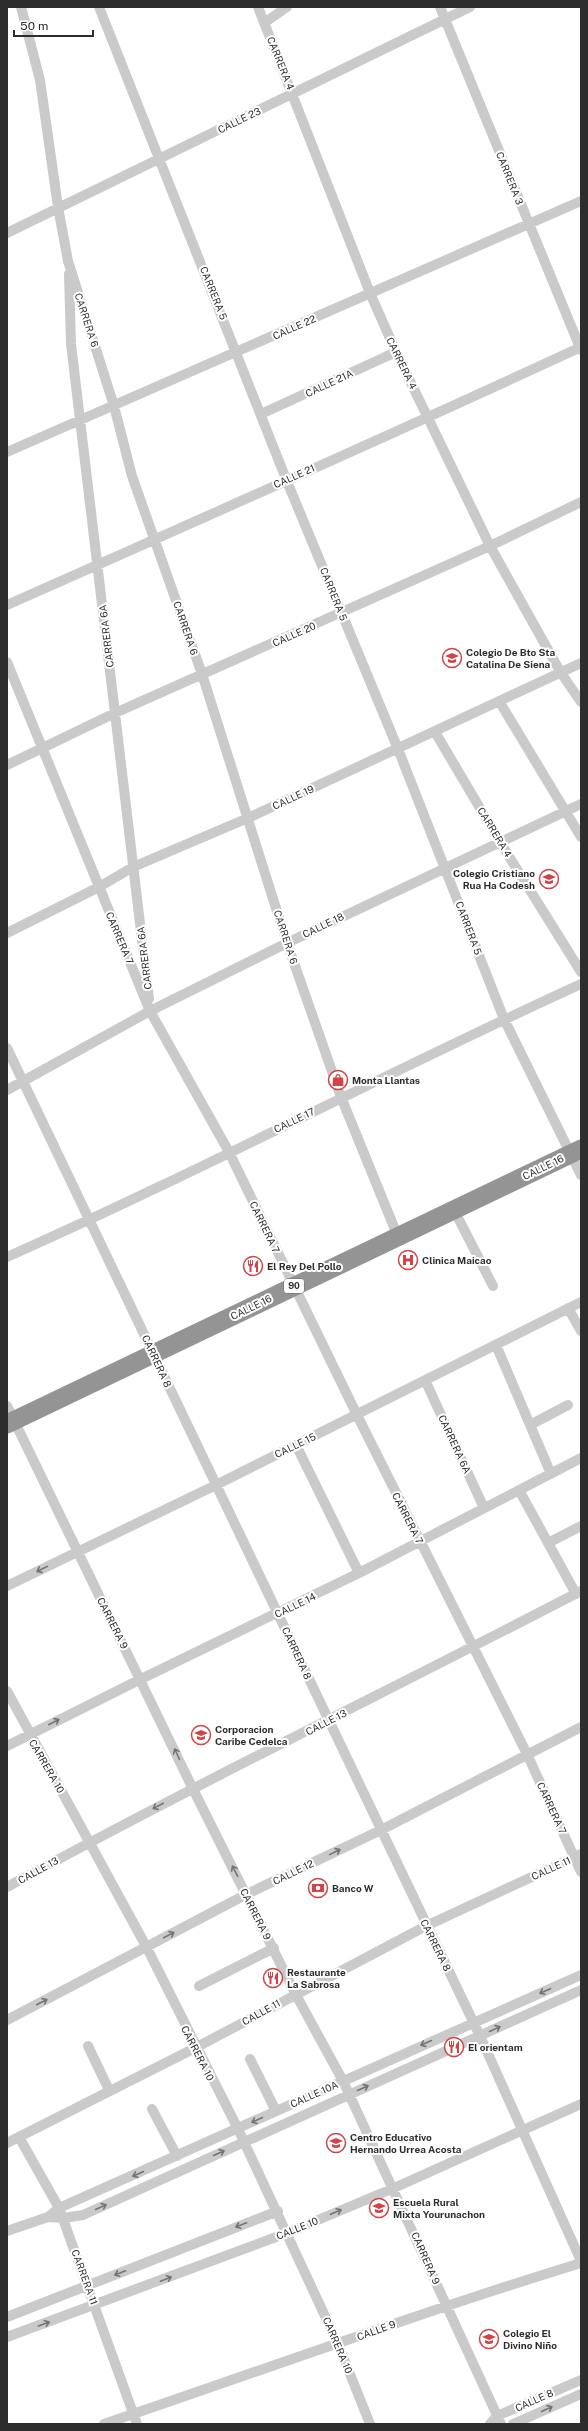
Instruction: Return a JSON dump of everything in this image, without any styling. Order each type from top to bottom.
[{"type":"highway","name":"CALLE 16","points":[[9,1416],[153,1354],[576,1152]]},
{"type":"street","name":"CARRERA 6","points":[[21,7],[40,80],[58,206],[68,261],[114,406],[132,476],[202,674],[287,943],[340,1097],[398,1237]]},
{"type":"street","name":"CARRERA 5","points":[[99,7],[237,352],[286,479],[445,866],[504,1019],[576,1152],[581,1175]]},
{"type":"street","name":"CARRERA 4","points":[[258,7],[294,94],[370,293],[396,352],[490,546],[561,673],[581,702]]},
{"type":"street","points":[[264,23],[287,7]]},
{"type":"street","name":"CARRERA 3","points":[[440,7],[446,18],[581,348]]},
{"type":"street","name":"CALLE 23","points":[[7,233],[58,206],[294,94],[470,7]]},
{"type":"street","name":"CALLE 22","points":[[7,452],[81,421],[581,201]]},
{"type":"street","name":"CARRERA 6A","points":[[68,261],[71,344],[150,1011]]},
{"type":"street","name":"CALLE 21","points":[[7,605],[286,479],[429,418],[581,348]]},
{"type":"street","name":"CALLE 21A","points":[[261,414],[396,352]]},
{"type":"street","name":"CALLE 20","points":[[7,765],[202,674],[490,546],[581,502]]},
{"type":"street","name":"CARRERA 7","points":[[7,662],[44,749],[150,1011],[229,1152],[357,1415],[578,1856],[581,1872]]},
{"type":"street","name":"CALLE 19","points":[[7,933],[99,887],[133,867],[248,818],[436,732],[581,663]]},
{"type":"street","points":[[500,701],[581,837]]},
{"type":"street","name":"CARRERA 4","points":[[436,732],[500,842],[581,972]]},
{"type":"street","name":"CALLE 18","points":[[7,1090],[150,1011],[445,866],[581,804]]},
{"type":"street","name":"CALLE 17","points":[[7,1257],[90,1220],[340,1097],[581,984]]},
{"type":"street","name":"CARRERA 8","points":[[7,1048],[426,1926],[480,2036],[581,2262]]},
{"type":"street","points":[[454,1210],[493,1286]]},
{"type":"street","name":"CALLE 15","points":[[7,1586],[216,1485],[581,1302]]},
{"type":"street","points":[[568,1308],[581,1331]]},
{"type":"street","points":[[496,1345],[551,1474]]},
{"type":"street","name":"CARRERA 6A","points":[[425,1380],[484,1508]]},
{"type":"street","points":[[530,1425],[568,1405]]},
{"type":"street","name":"CARRERA 9","points":[[9,1416],[141,1679],[192,1787],[274,1948],[295,1994],[343,2081],[394,2188],[499,2420]]},
{"type":"street","points":[[296,1445],[359,1573]]},
{"type":"street","name":"CALLE 14","points":[[7,1746],[141,1679],[278,1614],[581,1458]]},
{"type":"street","points":[[519,1490],[548,1543],[578,1592]]},
{"type":"street","points":[[548,1543],[581,1526]]},
{"type":"street","name":"CALLE 13","points":[[7,1887],[192,1787],[328,1721],[578,1592]]},
{"type":"street","name":"CARRERA 10","points":[[7,1691],[29,1735],[90,1841],[238,2129],[278,2211],[338,2344],[370,2424]]},
{"type":"street","name":"CALLE 12","points":[[7,2020],[247,1894],[381,1830],[581,1727]]},
{"type":"street","name":"CALLE 11","points":[[7,2143],[109,2090],[196,2048],[295,1994],[426,1926],[578,1856]]},
{"type":"street","points":[[199,1986],[274,1948]]},
{"type":"street","name":"CALLE 10A","points":[[7,2230],[48,2217],[60,2208],[473,2022],[581,1976]]},
{"type":"street","name":"CALLE 10A","points":[[48,2217],[64,2218],[83,2215],[581,1990]]},
{"type":"street","points":[[88,2046],[109,2090]]},
{"type":"street","points":[[250,2059],[276,2111]]},
{"type":"street","name":"CALLE 10","points":[[7,2337],[287,2232],[394,2188],[581,2104]]},
{"type":"street","points":[[152,2109],[177,2156]]},
{"type":"street","name":"CARRERA 11","points":[[18,2137],[60,2208],[137,2424]]},
{"type":"street","points":[[7,2317],[278,2211]]},
{"type":"street","name":"CALLE 9","points":[[104,2424],[338,2344],[446,2304],[581,2262]]},
{"type":"street","name":"CALLE 8","points":[[490,2424],[581,2380]]},
{"type":"street","name":"CALLE 8","points":[[513,2424],[581,2394]]},
{"type":"place","name":"Colegio De Bto Sta Catalina De Siena","points":[[452,658]]},
{"type":"place","name":"Colegio Cristiano Rua Ha Codesh","points":[[549,879]]},
{"type":"place","name":"Monta Llantas","points":[[338,1080]]},
{"type":"place","name":"Clinica Maicao","points":[[408,1260]]},
{"type":"place","name":"El Rey Del Pollo","points":[[253,1266]]},
{"type":"place","name":"Corporacion Caribe Cedelca","points":[[201,1735]]},
{"type":"place","name":"Banco W","points":[[318,1888]]},
{"type":"place","name":"Restaurante La Sabrosa","points":[[273,1978]]},
{"type":"place","name":"El orientam","points":[[454,2047]]},
{"type":"place","name":"Centro Educativo Hernando Urrea Acosta","points":[[336,2143]]},
{"type":"place","name":"Escuela Rural Mixta Yourunachon","points":[[379,2208]]},
{"type":"place","name":"Colegio El Divino Niño","points":[[489,2339]]}]
